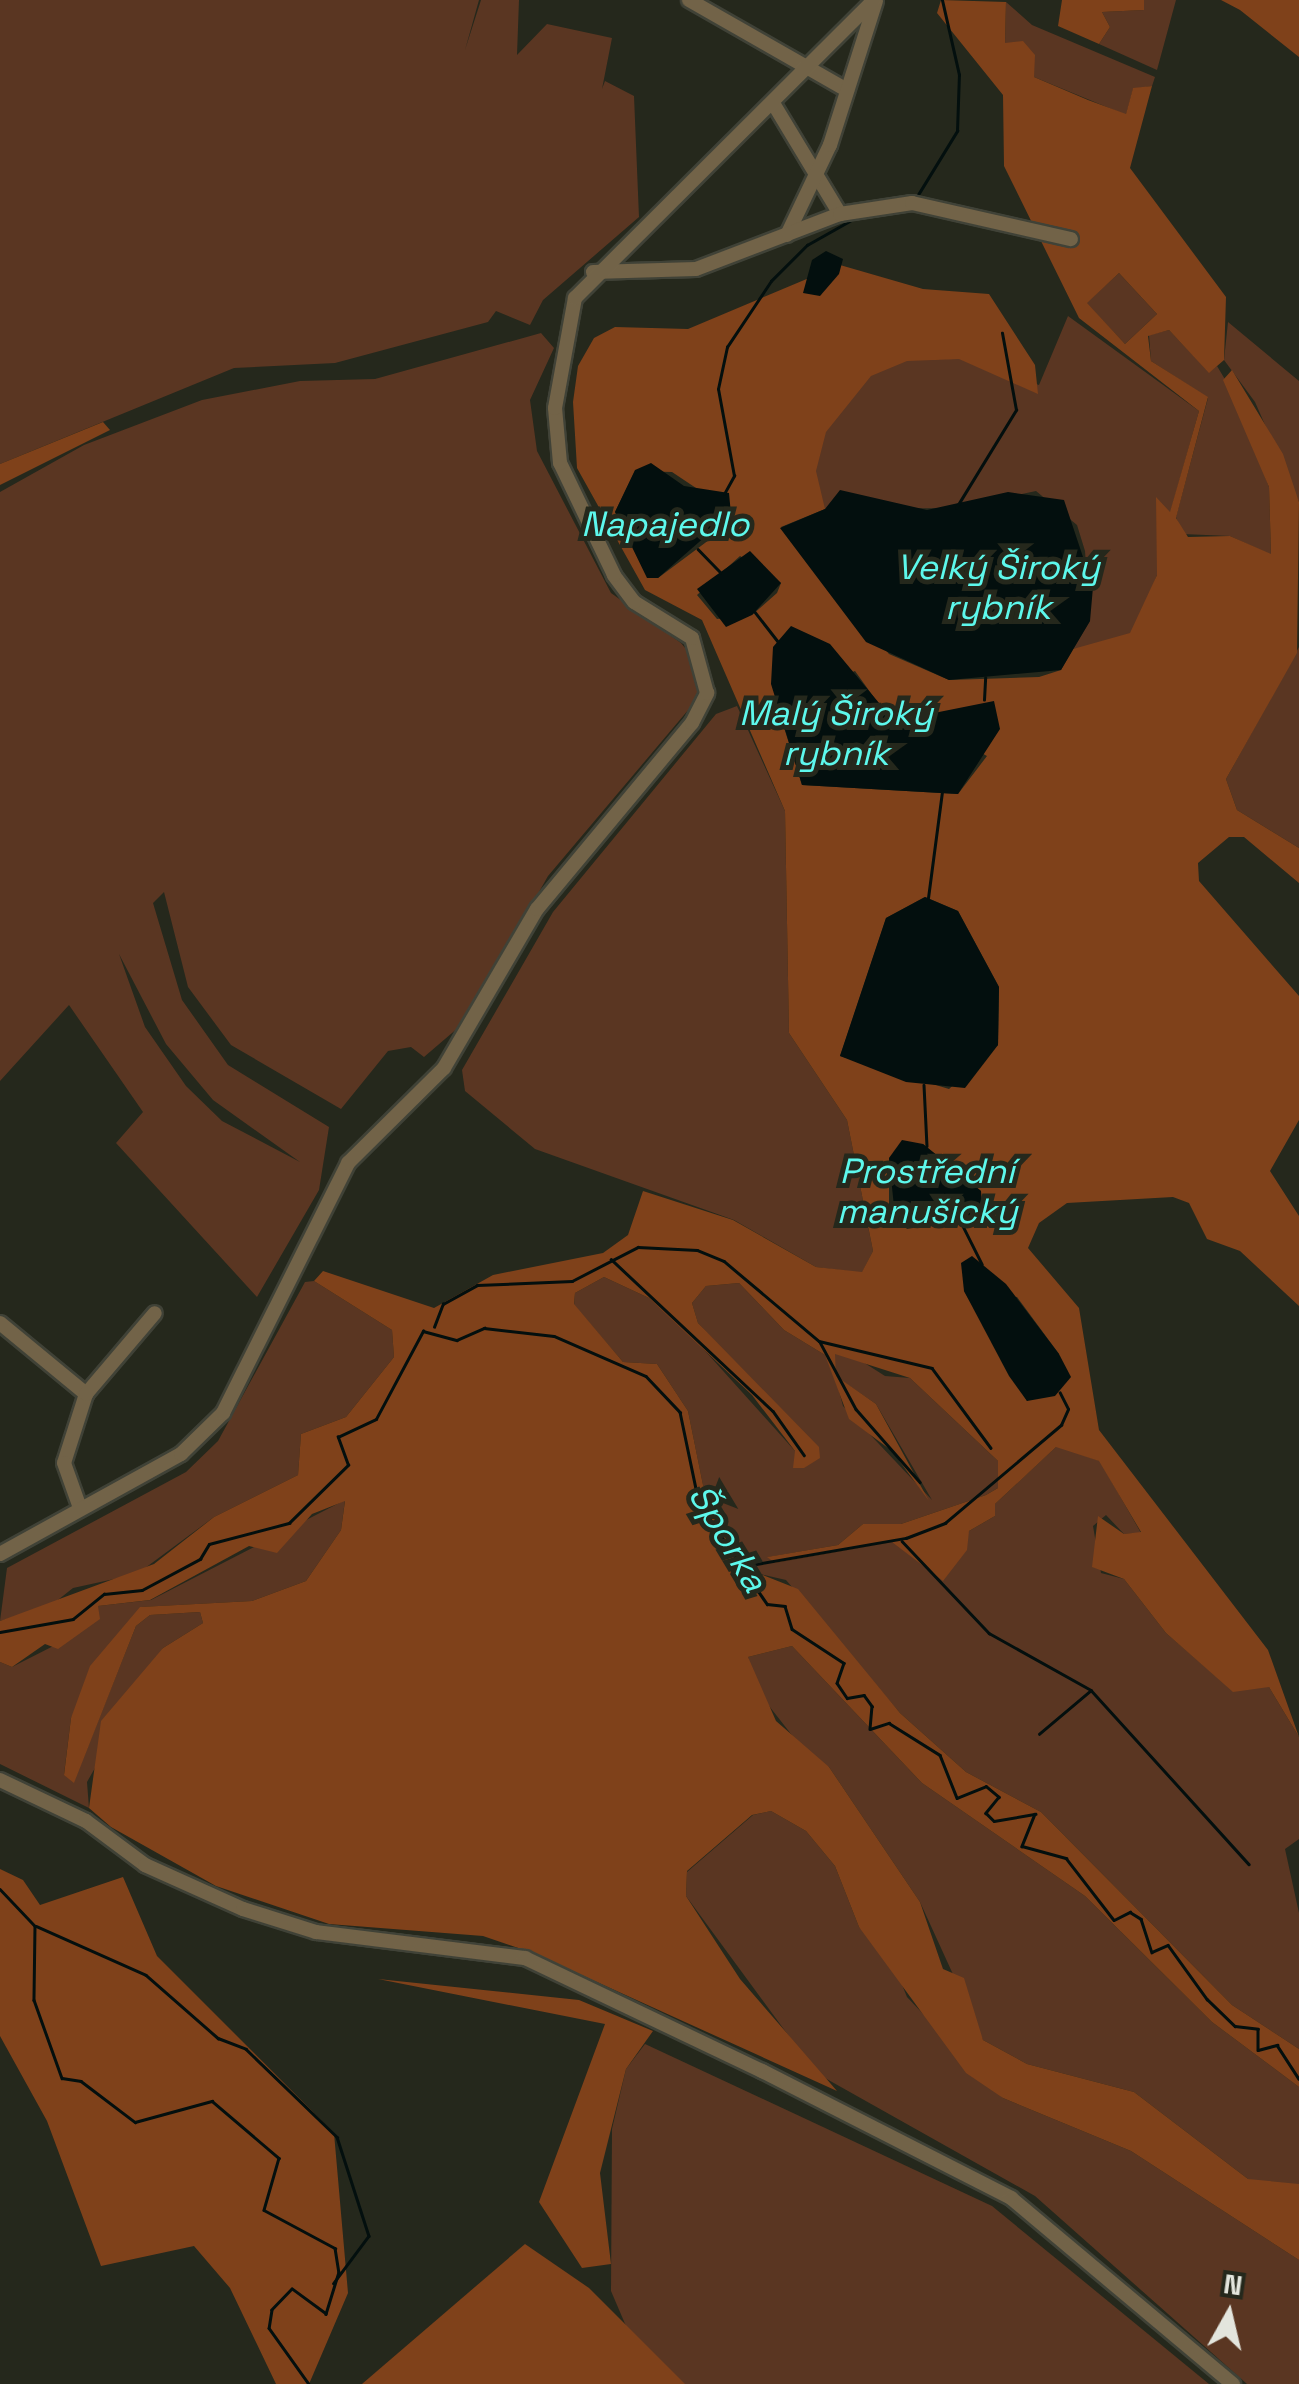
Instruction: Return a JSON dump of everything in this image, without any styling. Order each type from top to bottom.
[{"type":"street","points":[[689,0],[847,90]]},
{"type":"street","points":[[714,17],[722,0]]},
{"type":"street","points":[[0,1554],[181,1454],[223,1413],[348,1163],[444,1068],[537,909],[707,693],[692,638],[624,588],[560,463],[555,408],[575,298],[593,272],[773,104],[801,66],[875,0]]},
{"type":"street","points":[[787,234],[847,90],[875,0]]},
{"type":"street","points":[[773,104],[810,177],[840,214]]},
{"type":"street","points":[[593,272],[696,269],[840,214],[912,203],[1071,240]]},
{"type":"street","points":[[80,1508],[64,1463],[86,1394],[155,1313]]},
{"type":"street","points":[[0,1323],[86,1394]]},
{"type":"street","points":[[0,1780],[86,1820],[145,1865],[244,1909],[316,1932],[525,1958],[762,2071],[1011,2198],[1234,2384]]},
{"type":"shaded area","points":[[0,0],[479,0],[465,50],[481,0],[519,0],[517,55],[547,24],[612,38],[602,89],[605,81],[634,96],[639,217],[543,300],[530,325],[496,311],[488,322],[335,363],[234,368],[0,464]]},
{"type":"shaded area","points":[[941,0],[1006,2],[1005,43],[1023,41],[1035,55],[1034,77],[1126,114],[1133,88],[1152,86],[1130,168],[1226,297],[1224,360],[1209,373],[1169,330],[1148,336],[1151,361],[1208,397],[1176,518],[1188,537],[1230,536],[1271,554],[1269,487],[1223,380],[1232,370],[1283,454],[1299,502],[1297,653],[1226,779],[1237,810],[1299,848],[1299,883],[1244,837],[1229,837],[1198,863],[1199,881],[1299,996],[1299,1120],[1270,1171],[1299,1216],[1299,1306],[1240,1251],[1207,1239],[1189,1203],[1173,1197],[1067,1203],[1039,1223],[1028,1248],[1079,1308],[1099,1430],[1268,1650],[1299,1737],[1269,1687],[1233,1692],[1166,1633],[1124,1579],[1092,1567],[1098,1516],[1124,1534],[1141,1532],[1099,1461],[1056,1447],[995,1504],[995,1516],[969,1531],[967,1550],[943,1581],[892,1542],[775,1563],[767,1557],[838,1545],[863,1524],[901,1524],[986,1495],[998,1488],[998,1461],[910,1378],[835,1354],[836,1376],[876,1404],[929,1501],[892,1451],[849,1419],[825,1355],[784,1330],[739,1283],[706,1286],[692,1303],[698,1323],[819,1447],[820,1458],[804,1468],[793,1468],[795,1451],[752,1395],[649,1298],[604,1277],[575,1293],[574,1304],[623,1362],[657,1364],[688,1411],[703,1485],[755,1572],[798,1589],[900,1713],[966,1772],[1041,1812],[1232,2005],[1299,2049],[1299,2087],[1212,2022],[1085,1896],[922,1783],[792,1646],[748,1657],[776,1721],[829,1767],[920,1902],[943,1969],[964,1978],[983,2040],[1027,2064],[1134,2092],[1248,2179],[1299,2184],[1299,2260],[1131,2151],[1003,2098],[966,2073],[859,1927],[835,1866],[806,1831],[771,1811],[752,1815],[687,1871],[686,1896],[740,1979],[837,2091],[533,1953],[483,1936],[329,1924],[216,1886],[111,1827],[89,1808],[101,1721],[163,1648],[203,1623],[200,1612],[150,1615],[136,1626],[74,1783],[64,1775],[71,1718],[90,1666],[140,1607],[252,1601],[306,1581],[341,1530],[345,1501],[312,1514],[277,1553],[249,1546],[150,1600],[98,1606],[100,1619],[58,1649],[45,1644],[12,1667],[0,1662],[0,1621],[154,1564],[214,1517],[298,1475],[301,1434],[346,1417],[394,1357],[392,1330],[314,1281],[323,1271],[434,1308],[493,1275],[603,1253],[628,1235],[643,1191],[733,1220],[816,1267],[862,1272],[873,1251],[847,1120],[789,1033],[785,811],[702,620],[645,590],[577,468],[573,402],[578,366],[594,338],[615,327],[688,329],[840,265],[923,289],[989,294],[1035,365],[1038,394],[959,359],[907,361],[871,376],[826,432],[816,471],[825,509],[781,527],[889,654],[949,680],[1039,677],[1061,670],[1073,649],[1130,633],[1157,575],[1156,497],[1170,512],[1199,411],[1079,318],[1004,166],[1003,95],[937,13]],"holes":[[[1119,273],[1157,314],[1125,344],[1087,303]],[[635,471],[672,472],[699,490],[717,534],[658,578],[615,512]],[[740,556],[781,583],[777,593],[752,615],[717,619],[697,595]],[[855,671],[888,717],[923,721],[987,756],[958,794],[802,785],[776,702]],[[925,897],[958,911],[999,987],[998,1045],[949,1089],[840,1056],[886,918]],[[923,1144],[981,1191],[973,1218],[907,1229],[889,1210],[889,1158]],[[964,1291],[1017,1297],[1059,1354],[1027,1401]]]},
{"type":"shaded area","points":[[1062,0],[1144,0],[1144,10],[1102,12],[1110,27],[1099,44],[1058,26]]},
{"type":"shaded area","points":[[1144,0],[1176,0],[1157,70],[1099,44],[1110,27],[1102,12],[1144,10]]},
{"type":"shaded area","points":[[1221,0],[1299,0],[1299,57],[1240,10]]},
{"type":"shaded area","points":[[1006,2],[1032,25],[1155,77],[1152,86],[1133,89],[1126,115],[1034,77],[1005,43]]},
{"type":"shaded area","points":[[1119,273],[1157,314],[1125,344],[1086,303]]},
{"type":"shaded area","points":[[1068,316],[1199,411],[1170,514],[1157,500],[1157,575],[1130,645],[1073,649],[1090,621],[1085,551],[1077,525],[1036,491],[955,508],[825,509],[617,365],[874,326],[1039,385]]},
{"type":"shaded area","points":[[1228,322],[1299,381],[1299,502],[1255,402],[1224,360]]},
{"type":"shaded area","points":[[1169,330],[1209,372],[1217,366],[1235,396],[1269,487],[1271,555],[1230,536],[1182,534],[1176,517],[1208,398],[1151,361],[1149,335]]},
{"type":"shaded area","points":[[541,333],[554,348],[530,400],[537,451],[611,593],[681,643],[696,661],[700,696],[548,876],[466,1021],[424,1057],[411,1047],[388,1051],[341,1109],[231,1045],[188,987],[164,892],[153,903],[182,1000],[228,1065],[329,1127],[319,1190],[257,1297],[116,1143],[143,1112],[69,1005],[0,1081],[0,492],[84,445],[202,400],[300,381],[375,379]],"holes":[[[119,954],[166,1044],[213,1100],[300,1162],[222,1121],[186,1086],[145,1027]]]},
{"type":"shaded area","points":[[103,422],[110,430],[0,485],[0,464]]},
{"type":"shaded area","points":[[1299,647],[1299,848],[1237,810],[1226,779]]},
{"type":"shaded area","points":[[737,706],[785,811],[789,1033],[847,1120],[873,1251],[862,1273],[816,1267],[734,1220],[535,1149],[465,1091],[462,1070],[553,912],[716,714]]},
{"type":"shaded area","points":[[604,1277],[649,1298],[689,1333],[795,1451],[809,1445],[698,1323],[692,1303],[706,1286],[739,1283],[784,1330],[825,1355],[835,1374],[834,1354],[844,1350],[885,1376],[910,1378],[998,1461],[998,1488],[986,1495],[901,1524],[863,1524],[838,1545],[768,1557],[775,1563],[892,1542],[953,1563],[969,1531],[995,1516],[995,1504],[1057,1446],[1100,1461],[1141,1533],[1124,1534],[1106,1515],[1093,1526],[1101,1573],[1124,1579],[1166,1633],[1225,1684],[1269,1687],[1299,1737],[1299,1839],[1285,1849],[1299,1913],[1299,2049],[1232,2005],[1041,1812],[966,1772],[900,1713],[786,1580],[756,1573],[703,1485],[688,1411],[657,1364],[623,1362],[574,1305],[575,1293]],"holes":[[[835,1376],[876,1404],[932,1500],[843,1406]]]},
{"type":"shaded area","points":[[314,1281],[392,1330],[394,1357],[346,1417],[301,1434],[298,1475],[214,1517],[137,1574],[73,1588],[49,1607],[0,1621],[7,1568],[186,1472],[218,1441],[305,1282]]},
{"type":"shaded area","points":[[345,1500],[341,1530],[306,1581],[252,1601],[141,1607],[71,1718],[64,1774],[74,1781],[136,1626],[150,1615],[200,1612],[203,1623],[163,1648],[87,1782],[89,1808],[0,1764],[0,1662],[12,1667],[75,1635],[98,1606],[151,1600]]},
{"type":"shaded area","points":[[792,1646],[922,1783],[1085,1896],[1212,2022],[1299,2087],[1299,2184],[1274,2189],[1248,2179],[1134,2092],[1027,2064],[983,2040],[920,1902],[829,1767],[813,1762],[755,1688],[748,1657]]},
{"type":"shaded area","points":[[771,1811],[806,1831],[835,1866],[859,1927],[892,1960],[907,1997],[1003,2098],[1131,2151],[1299,2260],[1299,2384],[1247,2384],[1035,2196],[816,2073],[686,1896],[687,1872],[753,1815]]},
{"type":"shaded area","points":[[0,1869],[23,1880],[40,1905],[123,1877],[157,1956],[334,2133],[348,2293],[309,2384],[276,2384],[230,2288],[194,2246],[101,2266],[47,2121],[0,2036]]},
{"type":"shaded area","points":[[378,1979],[579,2000],[653,2031],[626,2069],[600,2173],[611,2264],[582,2268],[539,2202],[605,2024]]},
{"type":"shaded area","points":[[645,2044],[992,2206],[1209,2384],[684,2384],[626,2326],[611,2291],[612,2129],[626,2069]]},
{"type":"shaded area","points":[[525,2244],[589,2288],[685,2384],[362,2384]]},
{"type":"water","points":[[826,251],[843,259],[839,274],[820,296],[803,293],[812,260]]},
{"type":"water","name":"Napajedlo","points":[[651,463],[684,486],[729,493],[731,514],[658,578],[647,578],[615,512],[635,470]]},
{"type":"water","name":"Velký Široký rybník","points":[[840,490],[927,510],[1008,492],[1064,500],[1093,587],[1090,621],[1061,670],[949,680],[866,642],[780,528],[825,509]]},
{"type":"water","points":[[750,551],[781,583],[752,615],[726,627],[697,589]]},
{"type":"water","name":"Malý Široký rybník","points":[[791,626],[830,644],[894,721],[994,701],[1000,729],[958,794],[802,785],[771,684],[773,647]]},
{"type":"water","points":[[925,897],[958,911],[999,987],[998,1045],[965,1088],[906,1082],[840,1056],[886,918]]},
{"type":"water","name":"Prostřední manušický","points":[[902,1140],[923,1144],[981,1191],[983,1213],[896,1226],[889,1158]]},
{"type":"water","points":[[972,1256],[1006,1284],[1059,1354],[1071,1377],[1055,1396],[1027,1401],[1009,1376],[964,1291],[961,1263]]},
{"type":"waterway","points":[[916,198],[957,131],[959,75],[942,0]]},
{"type":"waterway","points":[[724,494],[734,476],[718,389],[727,347],[771,281],[807,245],[855,218]]},
{"type":"waterway","points":[[956,508],[1016,410],[1002,333]]},
{"type":"waterway","points":[[698,549],[720,572]]},
{"type":"waterway","points":[[755,612],[778,641]]},
{"type":"waterway","points":[[984,700],[985,678]]},
{"type":"waterway","points":[[928,898],[942,792]]},
{"type":"waterway","points":[[924,1085],[927,1146]]},
{"type":"waterway","points":[[961,1222],[982,1264]]},
{"type":"waterway","points":[[434,1327],[443,1304],[477,1285],[572,1281],[638,1247],[697,1250],[724,1261],[819,1341],[932,1368],[991,1448]]},
{"type":"waterway","points":[[611,1259],[773,1411],[804,1455]]},
{"type":"waterway","name":"Šporka","points":[[0,1632],[73,1619],[104,1594],[142,1590],[200,1559],[209,1544],[289,1523],[348,1465],[338,1437],[376,1419],[423,1331],[457,1340],[484,1328],[554,1336],[646,1376],[680,1412],[699,1503],[767,1604],[785,1606],[792,1629],[844,1663],[837,1683],[847,1698],[864,1695],[872,1706],[870,1729],[889,1723],[940,1755],[957,1798],[986,1786],[999,1797],[986,1813],[994,1821],[1035,1814],[1022,1846],[1066,1858],[1114,1920],[1130,1912],[1141,1919],[1152,1952],[1168,1945],[1207,1999],[1235,2026],[1258,2029],[1258,2050],[1277,2045],[1299,2079]]},
{"type":"waterway","points":[[820,1342],[856,1409],[920,1482]]},
{"type":"waterway","points":[[739,1567],[906,1538],[945,1523],[1061,1425],[1068,1409],[1060,1393]]},
{"type":"waterway","points":[[902,1541],[989,1633],[1091,1690],[1249,1864]]},
{"type":"waterway","points":[[1039,1734],[1090,1691]]},
{"type":"waterway","name":"Šporka","points":[[0,1889],[35,1926],[34,2000],[62,2078],[81,2081],[135,2122],[212,2101],[279,2158],[264,2210],[335,2248],[339,2272],[326,2314],[292,2289],[272,2310],[269,2328],[309,2384]]},
{"type":"waterway","points":[[36,1926],[146,1975],[218,2038],[246,2049],[337,2137],[369,2236],[334,2283]]}]
